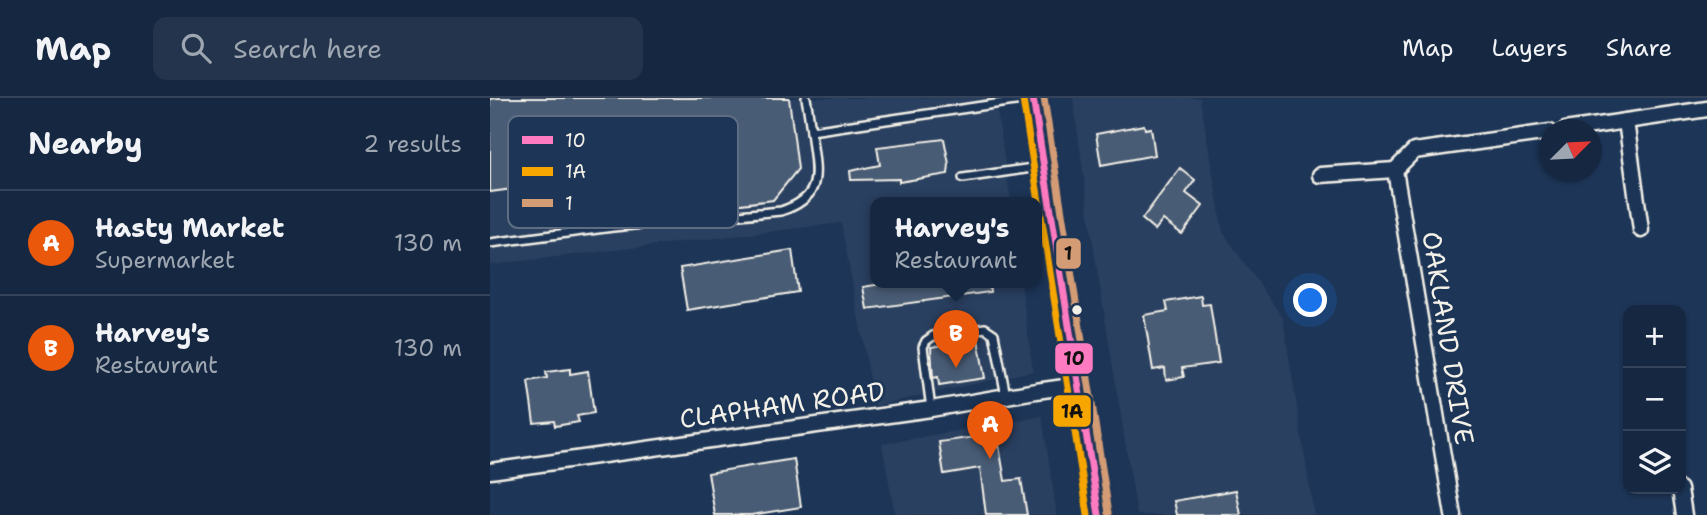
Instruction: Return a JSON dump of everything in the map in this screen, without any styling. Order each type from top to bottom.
[{"type":"main road","points":[[1033,98],[1099,515]]},
{"type":"street","points":[[1602,125],[1707,109]]},
{"type":"street","points":[[1626,121],[1641,230]]},
{"type":"street","points":[[1320,175],[1395,170],[1414,151],[1539,133]]},
{"type":"street","name":"OAKLAND DRIVE","points":[[1395,170],[1452,515]]},
{"type":"street","name":"CLAPHAM ROAD","points":[[490,471],[931,410],[1079,386]]},
{"type":"street","points":[[1681,494],[1684,515]]},
{"type":"lane","points":[[738,215],[782,211],[797,206],[814,187],[817,172],[806,98]]},
{"type":"lane","points":[[811,131],[1033,98]]},
{"type":"lane","points":[[963,178],[1043,167]]},
{"type":"lane","points":[[490,243],[613,228]]},
{"type":"lane","points":[[931,410],[923,347],[933,336],[985,328],[994,334],[1006,396]]},
{"type":"shaded area","points":[[490,98],[995,98],[1010,197],[870,197],[870,288],[1022,288],[1033,371],[875,406],[841,223],[490,265]]},
{"type":"shaded area","points":[[1073,98],[1200,98],[1223,232],[1283,318],[1314,515],[1137,515],[1094,251]]},
{"type":"shaded area","points":[[1042,416],[1057,515],[895,515],[882,444]]},
{"type":"building","points":[[789,98],[798,169],[773,200],[738,204],[738,116],[508,116],[508,190],[490,192],[490,99]]},
{"type":"building","points":[[1144,125],[1145,129],[1151,128],[1155,155],[1101,165],[1096,134]]},
{"type":"building","points":[[944,139],[949,164],[948,174],[899,182],[899,179],[851,180],[850,171],[880,165],[877,147]]},
{"type":"building","points":[[1180,168],[1195,180],[1186,193],[1203,206],[1182,234],[1163,220],[1155,230],[1142,219]]},
{"type":"building","points":[[792,250],[798,292],[687,310],[680,268]]},
{"type":"building","points":[[863,287],[990,288],[990,292],[867,309]]},
{"type":"building","points":[[1201,296],[1202,305],[1210,304],[1219,363],[1182,368],[1184,377],[1166,380],[1165,368],[1153,370],[1144,315],[1168,311],[1166,302]]},
{"type":"building","points":[[978,339],[985,378],[939,385],[938,377],[933,378],[931,347]]},
{"type":"building","points":[[570,369],[570,374],[588,371],[594,413],[577,416],[579,422],[555,426],[554,421],[534,423],[528,381],[547,378],[546,372]]},
{"type":"building","points":[[997,434],[1005,481],[1021,479],[1027,515],[986,515],[980,468],[944,474],[939,442]]},
{"type":"building","points":[[794,459],[801,507],[751,515],[715,515],[708,473]]},
{"type":"building","points":[[1236,490],[1241,515],[1177,515],[1174,501]]},
{"type":"transit line","name":"10","points":[[1033,98],[1099,515]]},
{"type":"transit line","name":"1","points":[[1044,98],[1109,513]]},
{"type":"transit line","name":"1A","points":[[1023,100],[1038,197]]},
{"type":"transit line","name":"1A","points":[[1042,221],[1088,515]]},
{"type":"place","name":"Harvey's","points":[[956,368]]},
{"type":"place","name":"Hasty Market","points":[[990,459]]}]
